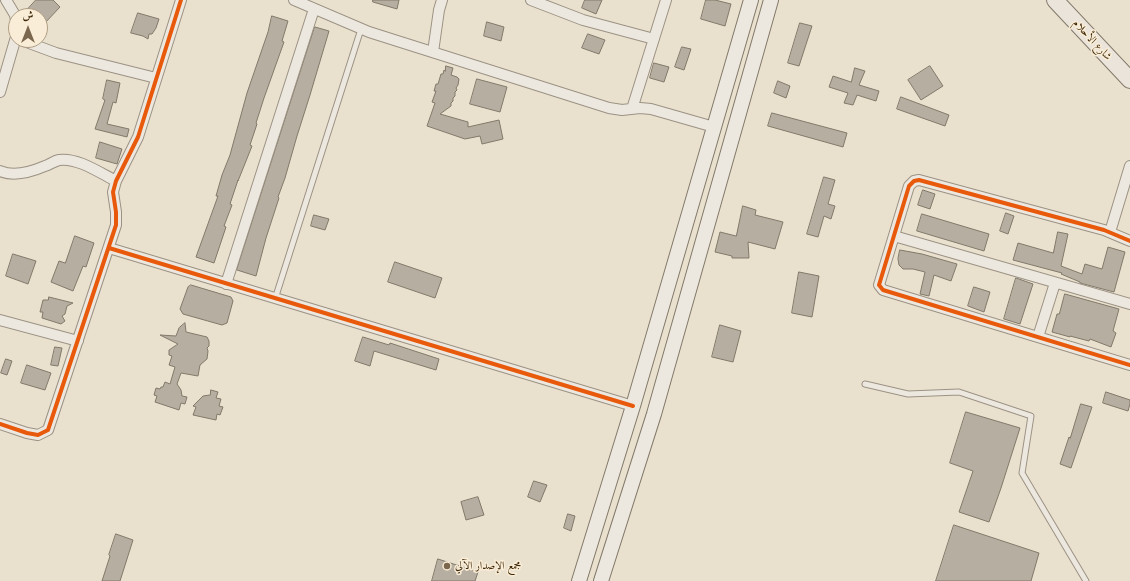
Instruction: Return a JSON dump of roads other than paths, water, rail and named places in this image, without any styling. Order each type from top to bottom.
[{"type":"main road","points":[[579,581],[633,406],[751,0]]},
{"type":"main road","points":[[601,581],[654,414],[771,0]]},
{"type":"main road","name":"شارع الأحلام","points":[[1055,0],[1130,80]]},
{"type":"main road","points":[[735,58],[752,64]]},
{"type":"main road","points":[[633,406],[654,414]]},
{"type":"street","points":[[0,424],[38,435],[48,430],[116,225],[113,192],[116,181],[138,137],[181,0]]},
{"type":"street","points":[[294,0],[369,32],[609,108],[622,110],[632,108],[651,108],[714,128]]},
{"type":"street","points":[[433,52],[439,10],[442,0]]},
{"type":"street","points":[[632,108],[666,0]]},
{"type":"street","points":[[536,1],[583,20],[654,38]]},
{"type":"street","points":[[226,284],[314,9]]},
{"type":"street","points":[[0,92],[13,48]]},
{"type":"street","points":[[43,48],[56,53],[156,78]]},
{"type":"street","points":[[0,171],[6,174],[22,174],[36,170],[59,160],[73,161],[116,181]]},
{"type":"street","points":[[1110,232],[1130,166]]},
{"type":"street","points":[[1130,241],[1110,232],[918,180],[914,181],[909,186],[879,285],[883,290],[1130,365]]},
{"type":"street","points":[[894,236],[1130,304]]},
{"type":"street","points":[[109,248],[633,406]]},
{"type":"street","points":[[1038,337],[1055,283]]},
{"type":"street","points":[[0,320],[78,342]]},
{"type":"lane","points":[[275,299],[361,29]]},
{"type":"lane","points":[[865,384],[908,394],[959,392],[1031,416],[1022,473],[1086,581]]},
{"type":"place","name":"مجمع الإصدار الآلي","points":[[447,566]]}]
